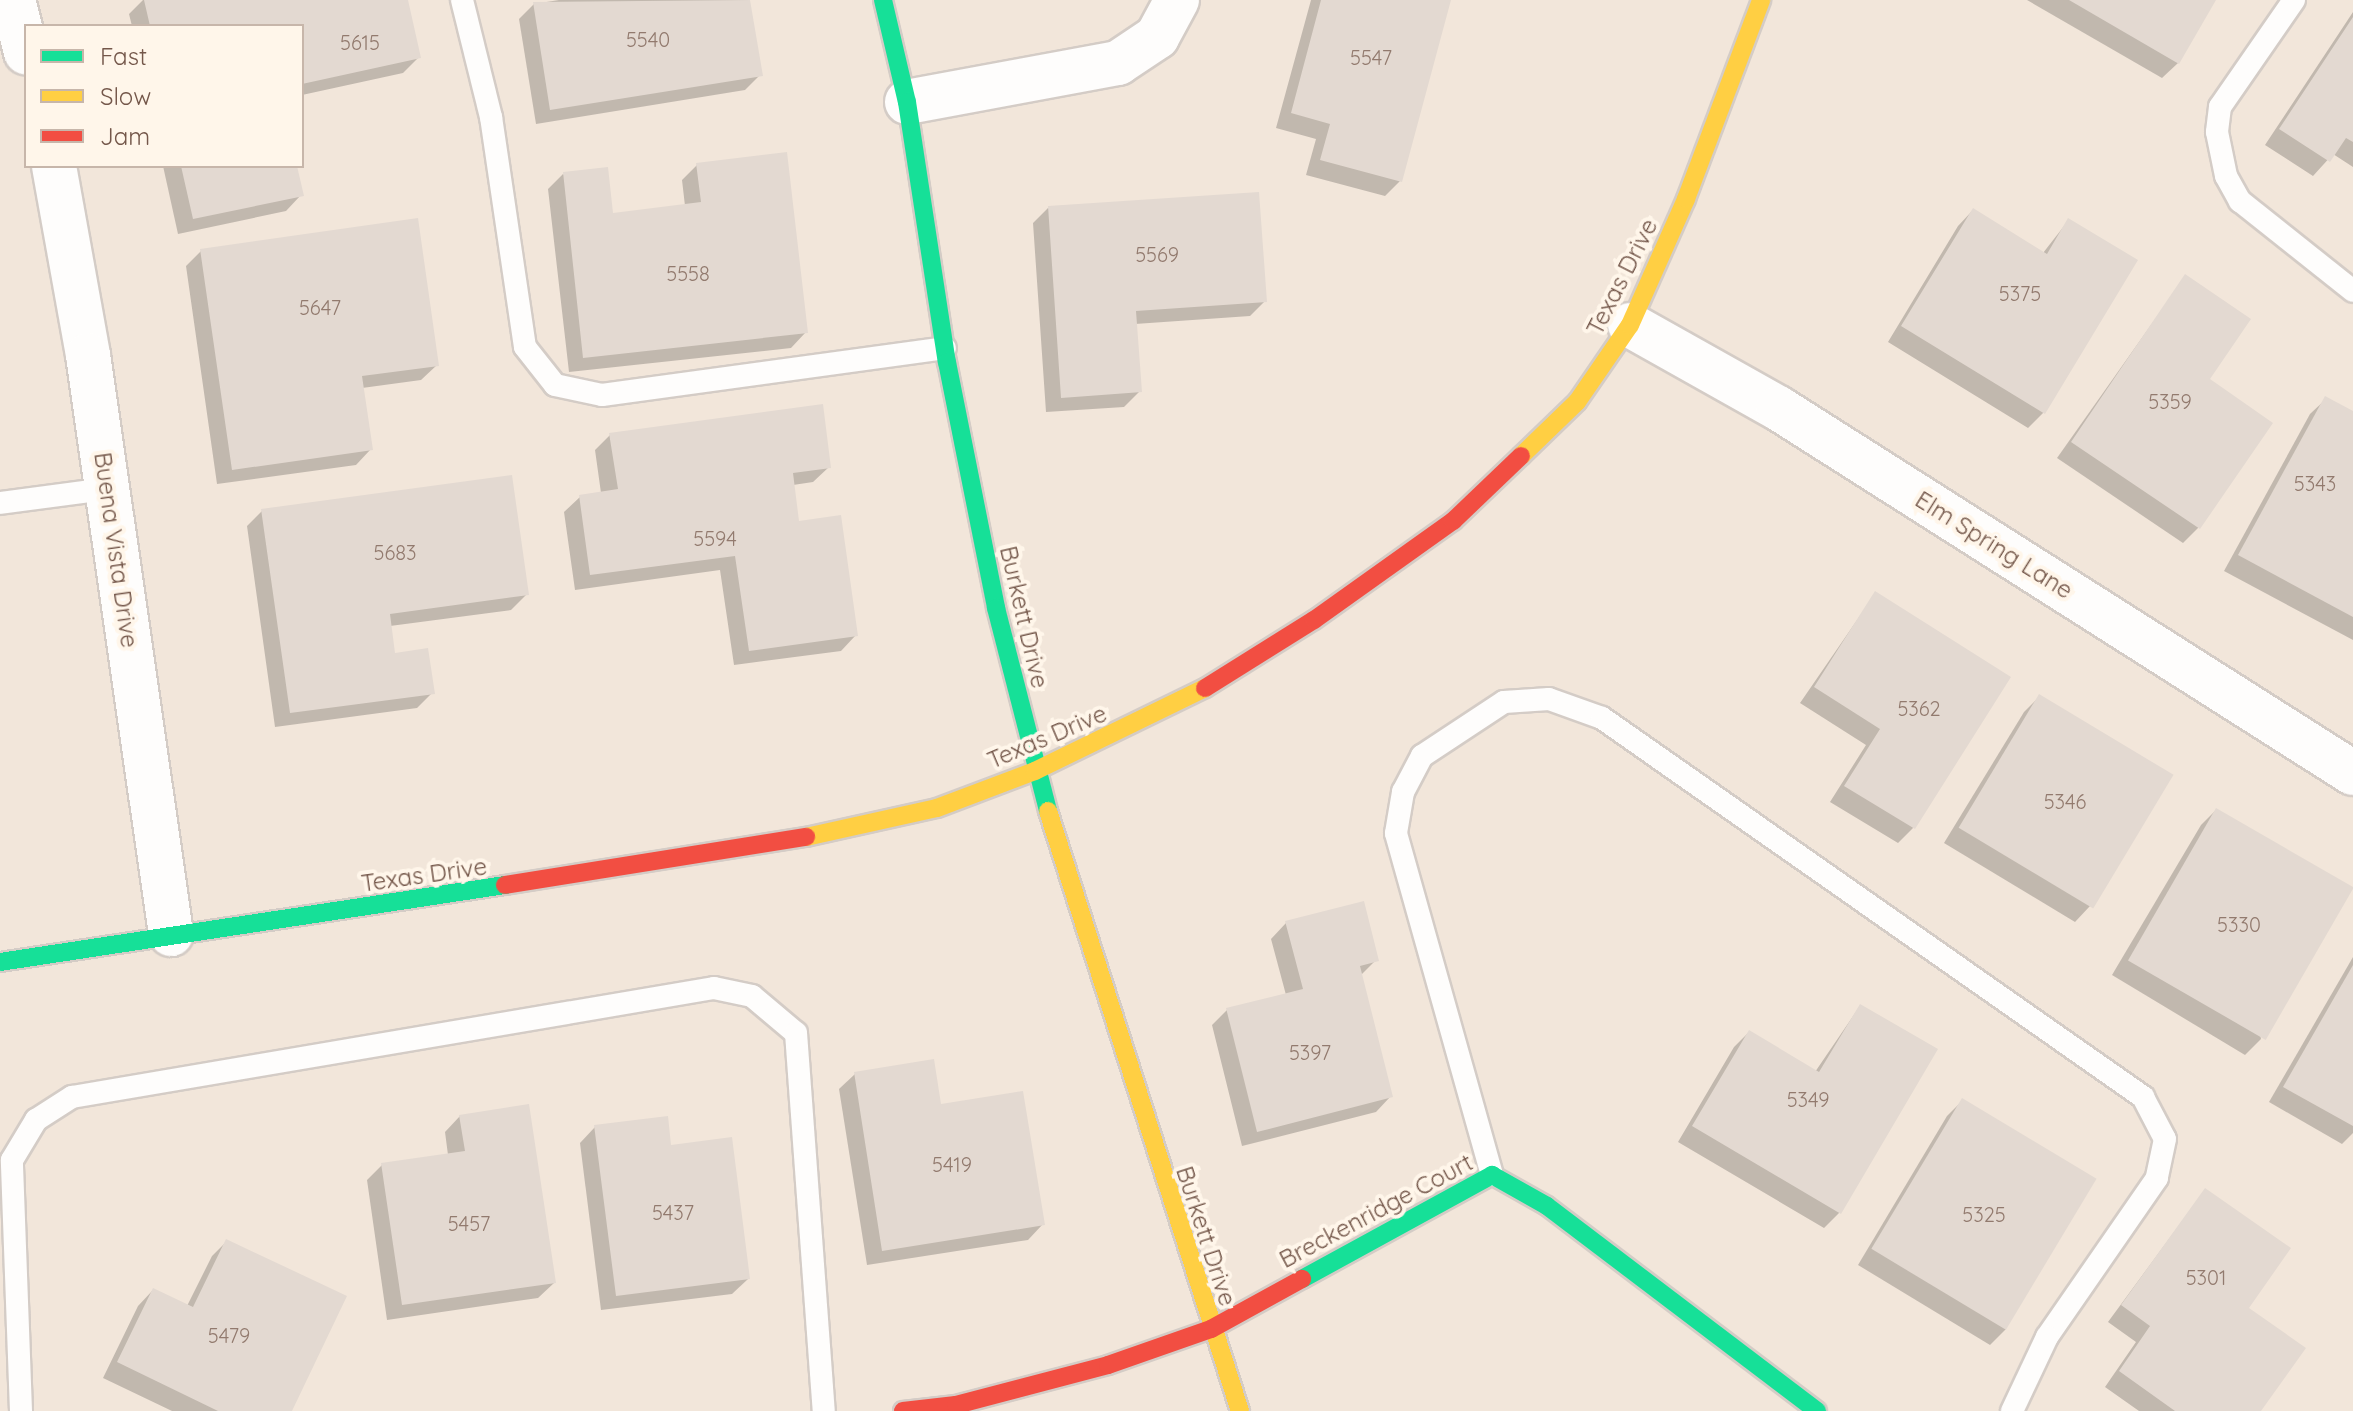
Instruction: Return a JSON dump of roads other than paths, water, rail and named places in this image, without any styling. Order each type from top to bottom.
[{"type":"street","points":[[13,0],[24,44]]},
{"type":"street","name":"Burkett Drive","points":[[883,0],[907,102],[945,348],[996,608],[1035,771],[1211,1329],[1240,1411]]},
{"type":"street","points":[[907,102],[1118,63],[1157,37],[1177,0]]},
{"type":"street","name":"Texas Drive","points":[[0,962],[171,934],[618,872],[777,844],[937,808],[1035,771],[1174,707],[1314,620],[1453,521],[1577,402],[1630,325],[1686,199],[1761,0]]},
{"type":"street","name":"Buena Vista Drive","points":[[54,168],[107,489],[171,934]]},
{"type":"street","name":"Elm Spring Lane","points":[[1630,325],[1778,408],[2353,773]]},
{"type":"street","name":"Breckenridge Court","points":[[903,1411],[956,1405],[1108,1365],[1211,1329],[1492,1175],[1547,1206],[1817,1411]]},
{"type":"lane","points":[[462,0],[491,117],[525,347],[555,385],[602,395],[945,348]]},
{"type":"lane","points":[[2294,0],[2220,107],[2217,132],[2226,176],[2240,201],[2353,291]]},
{"type":"lane","points":[[0,503],[107,489]]},
{"type":"lane","points":[[1492,1175],[1396,833],[1403,792],[1422,756],[1504,702],[1549,699],[1602,718],[2143,1097],[2165,1139],[2157,1178],[2047,1337],[2012,1411]]},
{"type":"lane","points":[[21,1411],[12,1160],[36,1120],[72,1097],[714,988],[752,996],[796,1033],[824,1411]]}]
